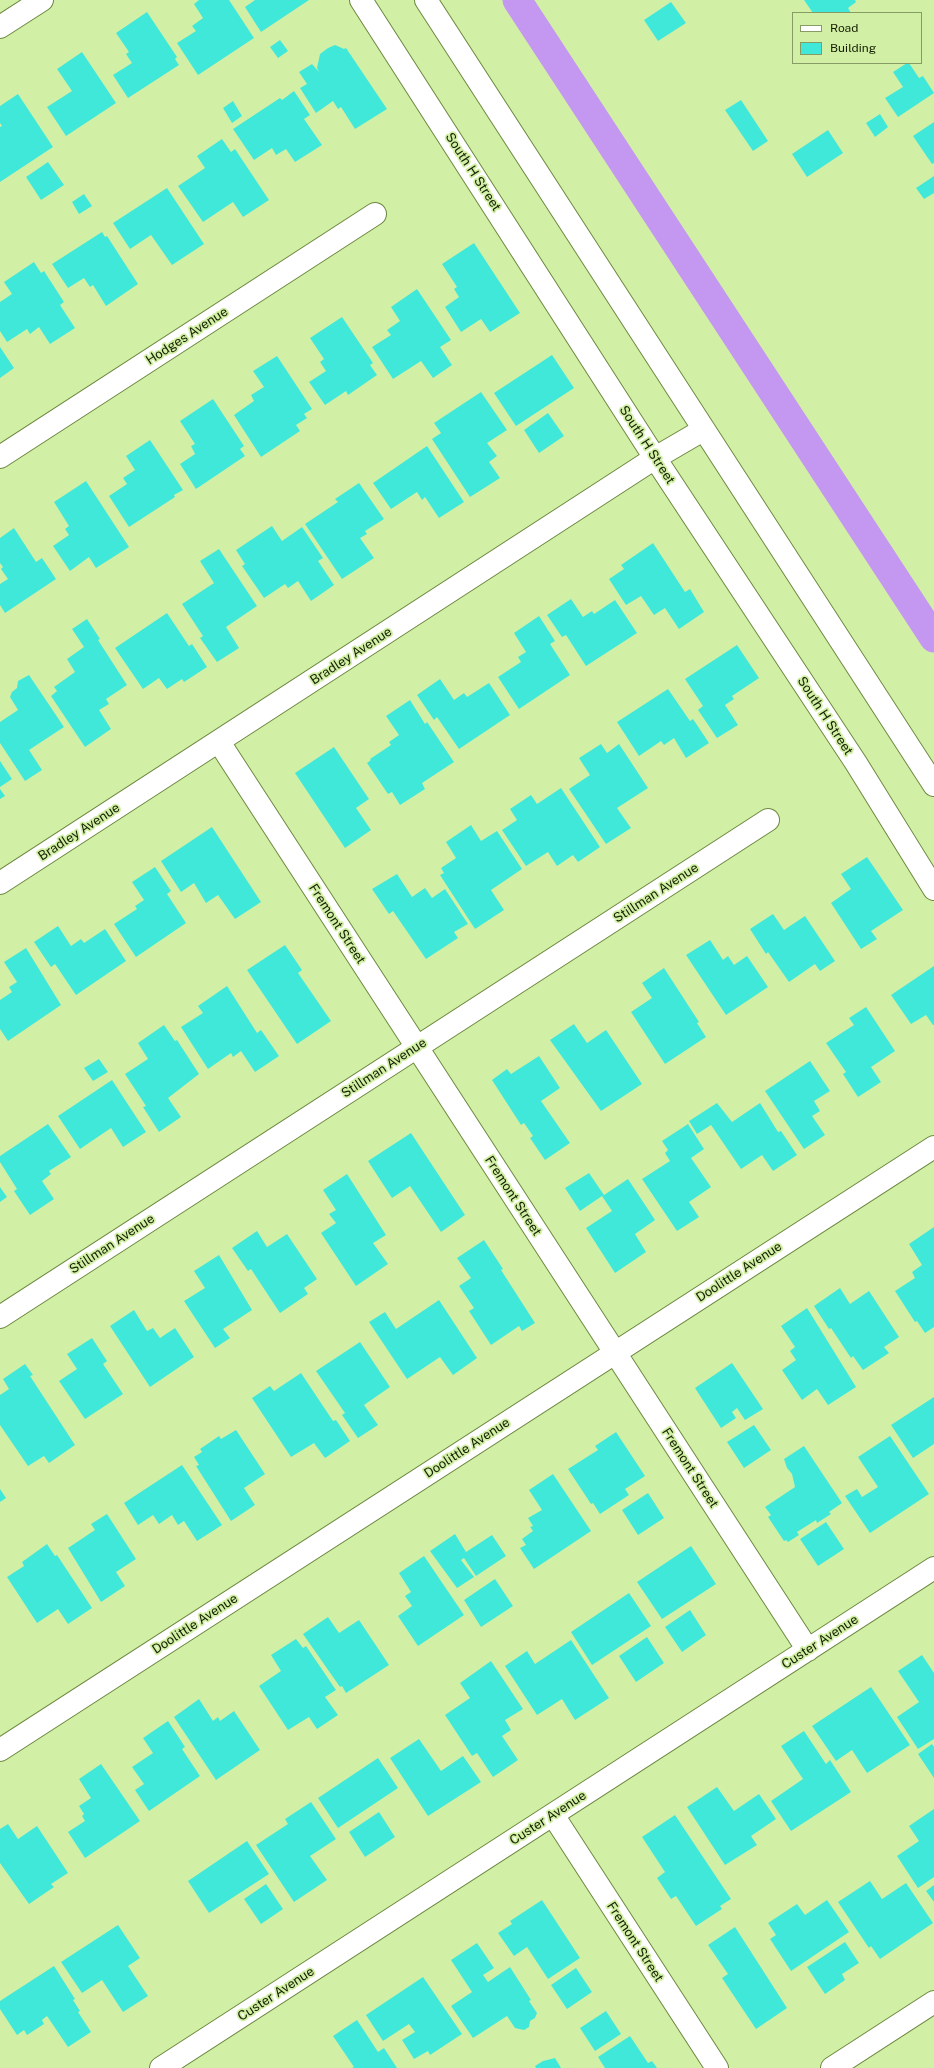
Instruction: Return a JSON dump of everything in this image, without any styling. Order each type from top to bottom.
[{"type":"street","points":[[0,27],[42,0]]},
{"type":"street","name":"South H Street","points":[[361,0],[655,458],[856,763],[934,889]]},
{"type":"street","points":[[426,0],[934,785]]},
{"type":"street","name":"Hodges Avenue","points":[[0,457],[375,214]]},
{"type":"street","name":"Bradley Avenue","points":[[0,883],[655,458],[703,430]]},
{"type":"street","name":"Fremont Street","points":[[219,742],[808,1650]]},
{"type":"street","name":"Stillman Avenue","points":[[0,1317],[768,820]]},
{"type":"street","name":"Doolittle Avenue","points":[[0,1750],[934,1146]]},
{"type":"street","name":"Custer Avenue","points":[[161,2068],[934,1568]]},
{"type":"street","name":"Fremont Street","points":[[553,1815],[717,2068]]},
{"type":"street","points":[[832,2068],[934,2002]]},
{"type":"building","points":[[199,0],[229,0],[254,38],[198,75],[177,43],[196,31],[192,26],[203,18],[194,4]]},
{"type":"building","points":[[255,0],[309,0],[261,32],[245,7]]},
{"type":"building","points":[[804,0],[855,0],[856,2],[848,8],[850,12],[812,12]]},
{"type":"building","points":[[671,2],[686,23],[658,41],[644,20]]},
{"type":"building","points":[[147,12],[177,57],[175,59],[179,65],[128,98],[113,75],[132,63],[126,54],[129,52],[116,33]]},
{"type":"building","points":[[280,40],[288,51],[278,58],[270,47]]},
{"type":"building","points":[[335,45],[344,49],[346,48],[387,109],[355,129],[341,107],[338,109],[333,101],[316,113],[300,88],[307,84],[299,72],[312,64],[319,72],[317,68],[320,54]]},
{"type":"building","points":[[82,52],[116,103],[66,136],[47,107],[72,91],[57,69]]},
{"type":"building","points":[[905,64],[910,64],[919,78],[923,76],[934,93],[898,117],[885,98],[903,87],[893,72]]},
{"type":"building","points":[[294,91],[310,115],[304,119],[322,145],[295,162],[286,149],[276,155],[272,148],[254,160],[233,129],[280,98],[282,100]]},
{"type":"building","points":[[18,94],[53,147],[0,182],[0,127],[2,126],[0,123],[0,106]]},
{"type":"building","points":[[741,100],[768,141],[753,151],[725,110]]},
{"type":"building","points":[[233,101],[242,116],[232,123],[223,108]]},
{"type":"building","points":[[880,114],[888,127],[875,137],[866,123]]},
{"type":"building","points":[[934,122],[934,163],[932,164],[913,136]]},
{"type":"building","points":[[828,130],[843,153],[807,177],[792,154]]},
{"type":"building","points":[[222,139],[231,152],[235,149],[269,200],[243,217],[233,202],[203,222],[178,186],[205,168],[197,156]]},
{"type":"building","points":[[48,162],[64,185],[41,200],[26,177]]},
{"type":"building","points":[[934,176],[934,193],[924,199],[916,188]]},
{"type":"building","points":[[167,188],[204,244],[172,265],[151,235],[130,249],[113,223]]},
{"type":"building","points":[[84,194],[92,206],[79,214],[72,202]]},
{"type":"building","points":[[102,232],[105,237],[107,236],[138,284],[106,306],[93,285],[90,287],[84,278],[68,288],[52,264]]},
{"type":"building","points":[[474,243],[520,313],[490,332],[481,319],[461,332],[445,307],[459,297],[454,289],[457,287],[442,264]]},
{"type":"building","points":[[34,262],[41,273],[44,271],[64,302],[60,305],[75,328],[50,344],[39,327],[30,334],[27,329],[7,342],[0,331],[0,302],[12,294],[4,282]]},
{"type":"building","points":[[417,289],[451,340],[440,347],[452,365],[433,378],[421,361],[393,379],[372,347],[391,335],[387,330],[400,321],[391,307]]},
{"type":"building","points":[[342,317],[373,363],[370,365],[377,375],[348,395],[346,391],[325,405],[309,382],[326,371],[320,362],[324,359],[310,338]]},
{"type":"building","points":[[0,347],[14,368],[0,378]]},
{"type":"building","points":[[552,355],[574,388],[516,426],[494,393]]},
{"type":"building","points":[[277,356],[312,409],[304,414],[307,418],[296,425],[300,431],[261,457],[234,415],[254,401],[251,395],[264,387],[253,371]]},
{"type":"building","points":[[481,392],[507,430],[487,443],[497,456],[489,462],[500,478],[470,497],[432,439],[441,433],[434,423]]},
{"type":"building","points":[[213,399],[244,446],[240,449],[245,456],[196,489],[180,464],[195,454],[191,446],[195,444],[180,421]]},
{"type":"building","points":[[548,413],[564,436],[539,453],[524,430]]},
{"type":"building","points":[[150,440],[183,490],[174,495],[175,497],[129,527],[109,496],[127,484],[123,478],[135,470],[126,456]]},
{"type":"building","points":[[427,446],[464,502],[439,518],[425,497],[422,500],[417,492],[391,509],[373,483]]},
{"type":"building","points":[[86,481],[129,547],[96,568],[89,557],[70,571],[53,546],[69,535],[65,529],[69,526],[54,502]]},
{"type":"building","points":[[359,483],[384,519],[365,531],[367,534],[360,538],[374,558],[342,579],[305,524],[338,502],[335,499]]},
{"type":"building","points":[[272,526],[282,541],[302,527],[323,558],[318,561],[334,585],[311,601],[298,581],[288,588],[285,584],[264,598],[242,566],[245,564],[236,550]]},
{"type":"building","points":[[14,528],[36,562],[42,558],[56,579],[5,613],[0,605],[0,584],[8,579],[1,569],[3,567],[0,563],[0,538]]},
{"type":"building","points":[[653,543],[685,592],[690,589],[704,612],[679,629],[665,608],[654,615],[641,596],[626,605],[609,579],[624,569],[621,565]]},
{"type":"building","points":[[219,549],[257,606],[226,627],[239,648],[217,662],[200,638],[203,636],[182,604],[214,583],[200,561]]},
{"type":"building","points":[[571,599],[583,617],[592,611],[594,614],[615,600],[637,633],[586,666],[566,635],[562,637],[547,615]]},
{"type":"building","points":[[167,613],[189,646],[192,644],[207,667],[184,682],[182,679],[167,689],[159,678],[143,689],[115,648]]},
{"type":"building","points":[[539,616],[555,641],[550,644],[570,675],[519,709],[498,677],[521,662],[518,657],[526,652],[514,633]]},
{"type":"building","points":[[87,619],[100,639],[98,640],[127,685],[106,699],[109,704],[99,710],[111,729],[85,747],[51,696],[57,691],[54,687],[75,672],[67,659],[84,647],[72,629]]},
{"type":"building","points":[[737,645],[759,678],[732,696],[734,699],[725,705],[738,725],[717,738],[698,710],[703,706],[685,679]]},
{"type":"building","points":[[29,675],[64,727],[29,750],[42,770],[25,781],[0,743],[0,722],[18,710],[10,697],[12,692],[17,688],[18,681]]},
{"type":"building","points":[[440,679],[454,700],[464,693],[467,697],[489,683],[510,715],[459,749],[437,717],[434,720],[417,695]]},
{"type":"building","points":[[668,689],[690,721],[693,719],[709,743],[686,758],[674,738],[664,745],[661,741],[639,756],[617,722]]},
{"type":"building","points":[[410,700],[425,724],[427,722],[454,762],[422,783],[425,789],[400,805],[392,792],[388,794],[367,763],[371,760],[370,759],[391,745],[389,742],[399,735],[386,716]]},
{"type":"building","points":[[601,744],[607,753],[619,744],[648,788],[617,808],[631,828],[606,844],[569,789],[590,775],[579,758]]},
{"type":"building","points":[[334,747],[369,799],[356,808],[371,830],[345,848],[295,773]]},
{"type":"building","points":[[0,761],[12,779],[0,787]]},
{"type":"building","points":[[561,788],[600,847],[578,862],[573,855],[557,866],[548,852],[526,866],[502,830],[517,820],[510,809],[531,795],[537,804]]},
{"type":"building","points":[[0,789],[5,796],[0,799]]},
{"type":"building","points":[[471,825],[481,841],[497,831],[522,869],[491,890],[504,910],[475,929],[440,875],[444,873],[441,868],[456,858],[446,842]]},
{"type":"building","points":[[212,827],[261,902],[235,919],[218,895],[206,903],[194,883],[181,892],[161,861]]},
{"type":"building","points":[[867,857],[903,910],[871,931],[877,939],[861,949],[831,903],[851,889],[841,874]]},
{"type":"building","points":[[155,867],[171,891],[167,894],[186,923],[136,957],[114,924],[137,909],[135,906],[144,900],[132,882]]},
{"type":"building","points":[[397,874],[412,897],[425,888],[432,898],[445,889],[468,924],[454,932],[458,938],[426,959],[393,911],[389,914],[372,889]]},
{"type":"building","points":[[773,914],[784,930],[805,916],[835,961],[820,971],[815,964],[789,982],[768,952],[766,954],[750,929]]},
{"type":"building","points":[[58,926],[71,946],[81,939],[84,943],[105,929],[126,961],[76,995],[55,964],[51,967],[34,942]]},
{"type":"building","points":[[710,940],[723,960],[728,956],[734,965],[747,956],[768,987],[726,1015],[686,955]]},
{"type":"building","points":[[285,945],[302,970],[298,973],[331,1021],[297,1044],[247,970]]},
{"type":"building","points":[[26,948],[61,1005],[8,1041],[0,1029],[0,1000],[12,992],[9,987],[17,982],[4,962]]},
{"type":"building","points":[[934,966],[934,1025],[926,1015],[911,1024],[891,995]]},
{"type":"building","points":[[664,968],[699,1022],[697,1023],[706,1037],[665,1064],[631,1012],[652,998],[642,983]]},
{"type":"building","points":[[227,986],[257,1033],[261,1030],[279,1056],[255,1072],[241,1051],[233,1057],[231,1053],[208,1069],[181,1027],[203,1013],[198,1006]]},
{"type":"building","points":[[866,1007],[895,1051],[871,1067],[881,1082],[858,1097],[843,1074],[846,1072],[826,1043],[854,1025],[849,1018]]},
{"type":"building","points":[[574,1024],[587,1043],[606,1030],[642,1084],[601,1111],[550,1040]]},
{"type":"building","points":[[164,1025],[175,1041],[177,1040],[199,1074],[168,1098],[181,1117],[159,1132],[143,1107],[146,1106],[125,1074],[148,1059],[138,1043]]},
{"type":"building","points":[[539,1056],[560,1088],[541,1101],[570,1143],[545,1160],[530,1138],[533,1136],[524,1123],[521,1125],[492,1080],[507,1069],[511,1074]]},
{"type":"building","points":[[99,1059],[108,1072],[93,1081],[84,1068]]},
{"type":"building","points":[[810,1061],[830,1091],[814,1101],[820,1111],[812,1116],[825,1135],[804,1149],[765,1091]]},
{"type":"building","points":[[112,1080],[146,1132],[123,1147],[111,1128],[80,1149],[58,1116]]},
{"type":"building","points":[[717,1103],[732,1122],[760,1103],[778,1132],[781,1131],[797,1155],[773,1171],[762,1155],[741,1169],[711,1125],[697,1134],[689,1121]]},
{"type":"building","points":[[48,1124],[71,1157],[49,1171],[51,1174],[42,1181],[54,1199],[30,1215],[14,1191],[17,1189],[0,1162],[0,1156]]},
{"type":"building","points":[[688,1124],[704,1149],[691,1158],[711,1187],[689,1202],[699,1217],[677,1231],[642,1179],[670,1161],[665,1153],[668,1150],[662,1141]]},
{"type":"building","points":[[411,1133],[465,1215],[441,1232],[410,1186],[392,1198],[368,1161]]},
{"type":"building","points":[[589,1173],[604,1195],[628,1179],[655,1220],[635,1234],[646,1252],[615,1273],[586,1228],[612,1211],[602,1196],[580,1211],[565,1188]]},
{"type":"building","points":[[347,1174],[386,1235],[373,1243],[388,1264],[356,1286],[321,1233],[336,1223],[329,1214],[336,1210],[323,1190]]},
{"type":"building","points":[[0,1187],[7,1197],[0,1202]]},
{"type":"building","points":[[934,1227],[934,1327],[925,1333],[917,1321],[915,1322],[895,1291],[915,1278],[912,1272],[922,1265],[909,1244]]},
{"type":"building","points":[[257,1231],[267,1247],[287,1234],[317,1279],[304,1288],[308,1294],[280,1313],[251,1269],[248,1271],[232,1248]]},
{"type":"building","points":[[484,1240],[503,1269],[501,1270],[535,1323],[522,1331],[519,1326],[491,1345],[469,1311],[474,1308],[459,1286],[471,1278],[457,1258]]},
{"type":"building","points":[[219,1255],[252,1310],[223,1329],[230,1338],[215,1348],[184,1301],[205,1288],[194,1271]]},
{"type":"building","points":[[840,1288],[850,1304],[869,1291],[899,1337],[884,1347],[889,1353],[863,1370],[853,1356],[851,1358],[814,1306]]},
{"type":"building","points":[[439,1300],[477,1358],[453,1375],[440,1357],[407,1379],[369,1322],[385,1312],[396,1329]]},
{"type":"building","points":[[807,1308],[856,1387],[828,1405],[817,1389],[802,1400],[782,1370],[796,1360],[790,1351],[795,1347],[781,1326]]},
{"type":"building","points":[[134,1310],[147,1331],[153,1328],[160,1338],[175,1328],[194,1357],[150,1387],[110,1326]]},
{"type":"building","points":[[92,1338],[107,1361],[103,1364],[123,1394],[85,1419],[59,1381],[77,1369],[67,1354]]},
{"type":"building","points":[[360,1342],[390,1387],[364,1405],[378,1425],[358,1438],[342,1415],[345,1413],[316,1371]]},
{"type":"building","points":[[732,1363],[763,1409],[745,1420],[737,1408],[732,1412],[736,1418],[721,1428],[695,1388]]},
{"type":"building","points":[[25,1364],[33,1375],[30,1376],[75,1445],[49,1463],[44,1456],[28,1466],[0,1425],[0,1395],[9,1389],[3,1379]]},
{"type":"building","points":[[301,1373],[333,1421],[336,1420],[350,1441],[325,1458],[314,1443],[291,1457],[252,1398],[270,1386],[274,1391]]},
{"type":"building","points":[[934,1397],[934,1444],[913,1458],[891,1425]]},
{"type":"building","points":[[754,1425],[771,1450],[744,1468],[727,1442]]},
{"type":"building","points":[[236,1430],[265,1474],[244,1488],[255,1505],[231,1521],[196,1466],[199,1465],[194,1457],[202,1452],[200,1449],[219,1436],[221,1439]]},
{"type":"building","points":[[616,1432],[645,1476],[625,1489],[629,1495],[600,1514],[593,1503],[591,1504],[568,1469],[598,1450],[595,1446]]},
{"type":"building","points":[[890,1436],[929,1494],[870,1533],[845,1496],[857,1489],[862,1497],[878,1487],[858,1457]]},
{"type":"building","points":[[804,1446],[842,1503],[829,1512],[831,1514],[817,1523],[816,1520],[797,1532],[799,1535],[788,1542],[786,1540],[784,1541],[768,1517],[771,1515],[765,1507],[795,1487],[792,1474],[787,1468],[784,1459]]},
{"type":"building","points":[[182,1465],[222,1525],[197,1541],[184,1521],[178,1525],[172,1515],[159,1524],[153,1515],[138,1525],[124,1503]]},
{"type":"building","points":[[553,1474],[591,1531],[534,1569],[520,1548],[526,1545],[522,1539],[533,1531],[530,1527],[533,1526],[528,1518],[542,1510],[529,1490]]},
{"type":"building","points":[[0,1489],[6,1498],[0,1502]]},
{"type":"building","points":[[648,1493],[664,1518],[638,1535],[622,1510]]},
{"type":"building","points":[[107,1514],[136,1559],[116,1572],[125,1586],[101,1602],[68,1548],[95,1530],[91,1524]]},
{"type":"building","points":[[826,1522],[844,1549],[818,1566],[800,1539]]},
{"type":"building","points":[[455,1534],[466,1552],[492,1535],[506,1556],[476,1576],[464,1558],[461,1560],[474,1577],[457,1588],[430,1551]]},
{"type":"building","points":[[47,1544],[55,1556],[57,1555],[92,1608],[68,1624],[58,1609],[37,1623],[7,1577],[24,1566],[22,1562]]},
{"type":"building","points":[[691,1546],[716,1584],[662,1619],[637,1582]]},
{"type":"building","points":[[424,1556],[464,1615],[418,1646],[398,1616],[412,1606],[405,1596],[411,1592],[399,1573]]},
{"type":"building","points":[[495,1579],[513,1606],[481,1627],[464,1600]]},
{"type":"building","points":[[629,1593],[651,1626],[592,1665],[571,1632]]},
{"type":"building","points":[[690,1610],[706,1635],[682,1652],[665,1627]]},
{"type":"building","points":[[328,1617],[339,1633],[359,1620],[389,1665],[346,1693],[342,1686],[340,1687],[303,1634]]},
{"type":"building","points":[[647,1637],[664,1663],[636,1682],[619,1656]]},
{"type":"building","points":[[296,1639],[303,1648],[306,1646],[336,1690],[325,1697],[338,1715],[317,1729],[309,1717],[288,1730],[259,1686],[281,1671],[271,1655]]},
{"type":"building","points":[[571,1640],[609,1698],[575,1720],[562,1699],[537,1715],[505,1666],[527,1651],[535,1664]]},
{"type":"building","points":[[922,1655],[934,1673],[934,1739],[918,1749],[897,1717],[919,1702],[898,1671]]},
{"type":"building","points":[[491,1661],[523,1709],[505,1720],[511,1730],[502,1736],[518,1760],[493,1777],[477,1753],[472,1756],[445,1715],[470,1698],[460,1683]]},
{"type":"building","points":[[871,1687],[910,1745],[867,1773],[852,1750],[836,1761],[812,1726]]},
{"type":"building","points":[[199,1699],[213,1721],[218,1717],[220,1721],[234,1711],[260,1750],[216,1780],[174,1717]]},
{"type":"building","points":[[168,1721],[185,1747],[182,1749],[200,1776],[149,1811],[135,1790],[144,1784],[132,1767],[153,1753],[143,1738]]},
{"type":"building","points":[[804,1731],[826,1764],[830,1760],[851,1792],[791,1831],[771,1801],[803,1779],[781,1746]]},
{"type":"building","points":[[419,1739],[441,1771],[463,1756],[481,1782],[428,1816],[390,1758]]},
{"type":"building","points":[[932,1744],[934,1747],[934,1778],[918,1754]]},
{"type":"building","points":[[378,1758],[398,1788],[338,1828],[318,1798]]},
{"type":"building","points":[[101,1764],[140,1821],[85,1858],[68,1832],[85,1821],[82,1816],[84,1814],[79,1806],[91,1798],[79,1779]]},
{"type":"building","points":[[717,1787],[734,1811],[759,1794],[776,1819],[751,1836],[757,1845],[725,1865],[687,1807]]},
{"type":"building","points":[[311,1802],[336,1839],[310,1856],[327,1880],[294,1902],[256,1845],[288,1824],[285,1819]]},
{"type":"building","points":[[934,1809],[934,1877],[918,1888],[897,1856],[919,1841],[909,1826]]},
{"type":"building","points":[[379,1812],[395,1837],[365,1857],[349,1832]]},
{"type":"building","points":[[675,1815],[731,1899],[720,1906],[722,1909],[696,1926],[676,1896],[671,1899],[657,1878],[665,1872],[642,1837]]},
{"type":"building","points":[[8,1824],[18,1839],[37,1826],[68,1873],[51,1884],[54,1887],[29,1904],[0,1863],[0,1829]]},
{"type":"building","points":[[247,1841],[269,1874],[209,1913],[188,1881]]},
{"type":"building","points":[[870,1881],[882,1899],[906,1883],[933,1923],[880,1959],[871,1946],[869,1948],[838,1902]]},
{"type":"building","points":[[266,1884],[283,1909],[261,1924],[244,1899]]},
{"type":"building","points":[[934,1885],[934,1902],[926,1891]]},
{"type":"building","points":[[542,1900],[580,1958],[548,1979],[527,1947],[514,1956],[498,1933],[512,1924],[510,1921]]},
{"type":"building","points":[[827,1900],[849,1932],[791,1971],[770,1939],[776,1935],[768,1923],[797,1904],[805,1915]]},
{"type":"building","points":[[118,1925],[140,1958],[128,1966],[148,1996],[123,2012],[102,1980],[82,1993],[61,1962]]},
{"type":"building","points":[[735,1927],[787,2008],[756,2029],[722,1978],[728,1974],[708,1945]]},
{"type":"building","points":[[845,1942],[859,1963],[842,1974],[845,1980],[825,1994],[807,1967]]},
{"type":"building","points":[[477,1943],[494,1968],[483,1975],[488,1982],[510,1967],[531,2000],[529,2001],[537,2013],[535,2018],[530,2021],[529,2027],[524,2030],[515,2028],[507,2016],[473,2038],[451,2006],[472,1992],[451,1960]]},
{"type":"building","points":[[54,1966],[75,1999],[73,2000],[80,2011],[78,2012],[91,2032],[68,2047],[47,2016],[42,2020],[44,2024],[27,2035],[24,2030],[17,2035],[0,2009],[0,2001]]},
{"type":"building","points":[[576,1968],[592,1992],[567,2009],[551,1985]]},
{"type":"building","points":[[423,1977],[462,2034],[430,2055],[428,2051],[414,2059],[402,2040],[415,2032],[409,2024],[383,2041],[366,2015]]},
{"type":"building","points":[[606,2011],[621,2034],[595,2051],[580,2028]]},
{"type":"building","points":[[357,2020],[378,2052],[384,2048],[397,2068],[352,2068],[354,2067],[333,2036]]},
{"type":"building","points":[[630,2036],[648,2063],[652,2061],[657,2068],[605,2068],[598,2057]]},
{"type":"building","points":[[555,2058],[561,2068],[536,2068],[535,2066],[543,2061]]},
{"type":"waterway","points":[[517,0],[934,638]]}]
